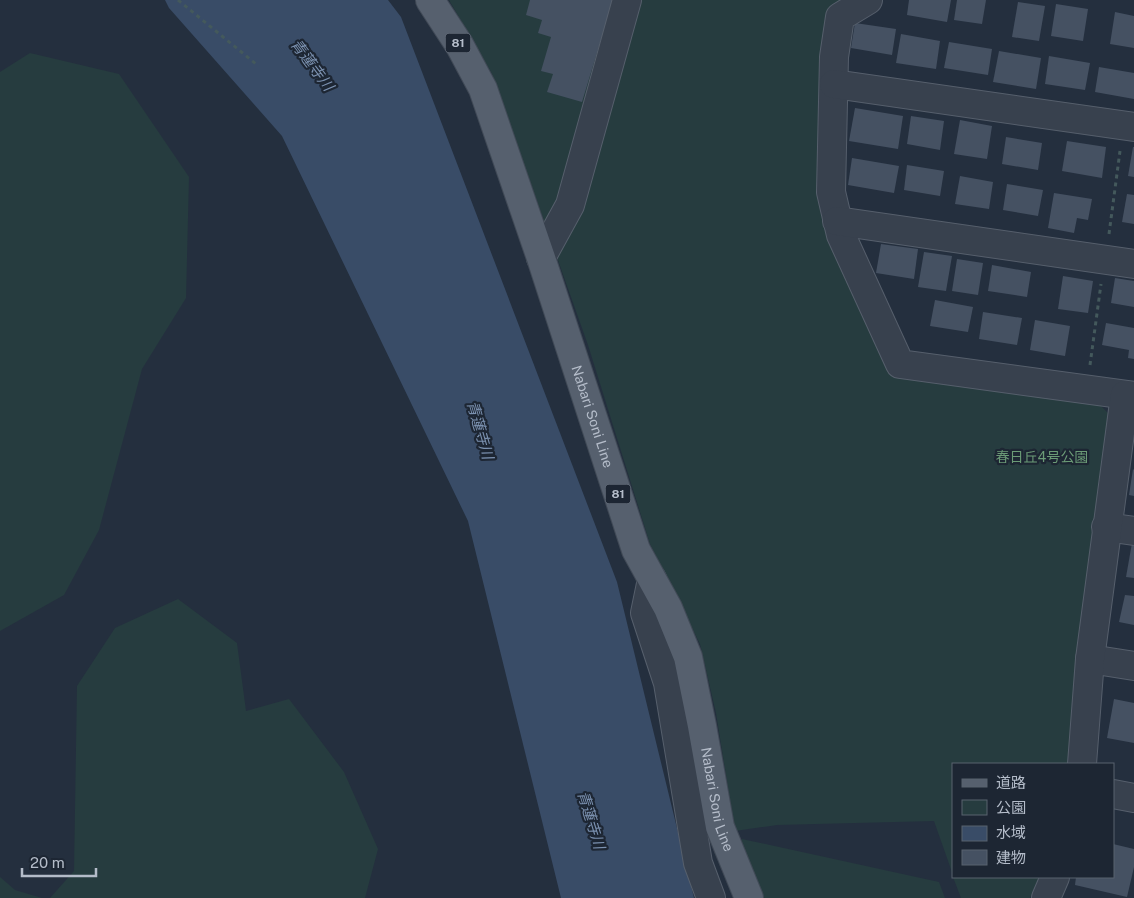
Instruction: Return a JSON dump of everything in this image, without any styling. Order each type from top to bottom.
[{"type":"main road","name":"Nabari Soni Line","points":[[430,0],[460,46],[482,89],[541,258],[636,550],[668,608],[688,658],[720,828],[748,898]]},
{"type":"street","points":[[541,258],[570,205],[627,0]]},
{"type":"street","points":[[868,0],[840,17],[834,57],[831,192],[837,221],[849,253],[900,364],[1130,396],[1106,527],[1090,659],[1082,763]]},
{"type":"street","points":[[834,84],[1129,126]]},
{"type":"street","points":[[837,221],[1134,264]]},
{"type":"street","points":[[1106,527],[1134,531]]},
{"type":"street","points":[[652,579],[645,613],[668,683],[698,863],[710,898]]},
{"type":"street","points":[[1090,659],[1134,666]]},
{"type":"street","points":[[1114,794],[1134,798]]},
{"type":"street","points":[[1046,898],[1055,878]]},
{"type":"path","points":[[178,0],[256,64]]},
{"type":"path","points":[[1086,390],[1105,259],[1129,126]]},
{"type":"green space","name":"春日丘4号公園","points":[[449,0],[845,0],[827,11],[822,54],[821,195],[826,234],[889,371],[1099,404],[1111,416],[1091,548],[1068,763],[952,763],[952,872],[934,821],[777,825],[735,831],[716,713],[700,644],[650,544],[588,345],[492,74]]},
{"type":"green space","points":[[30,53],[119,74],[189,177],[186,298],[142,369],[99,530],[64,595],[0,631],[0,72]]},
{"type":"green space","points":[[178,599],[237,643],[246,711],[289,699],[344,772],[378,849],[365,898],[50,898],[74,871],[77,686],[115,628]]},
{"type":"green space","points":[[742,839],[939,882],[945,898],[742,898]]},
{"type":"green space","points":[[0,877],[15,890],[42,898],[0,898]]},
{"type":"green space","points":[[953,878],[1039,878],[1030,898],[961,898]]},
{"type":"water","name":"青蓮寺川","points":[[165,0],[388,0],[401,17],[617,582],[694,898],[561,898],[468,521],[282,136],[169,8]]},
{"type":"building","points":[[530,0],[613,0],[582,102],[547,92],[553,74],[541,71],[551,37],[538,33],[542,20],[526,15]]},
{"type":"building","points":[[909,0],[951,0],[947,22],[907,15]]},
{"type":"building","points":[[957,0],[986,0],[982,24],[954,20]]},
{"type":"building","points":[[1018,2],[1045,6],[1039,41],[1012,37]]},
{"type":"building","points":[[1056,4],[1088,9],[1083,41],[1051,36]]},
{"type":"building","points":[[1115,12],[1134,16],[1134,48],[1110,44]]},
{"type":"building","points":[[855,23],[896,29],[892,55],[851,48]]},
{"type":"building","points":[[901,34],[940,41],[936,69],[896,63]]},
{"type":"building","points":[[949,42],[992,49],[988,75],[944,68]]},
{"type":"building","points":[[999,51],[1041,58],[1036,89],[993,82]]},
{"type":"building","points":[[1049,56],[1090,63],[1085,90],[1045,84]]},
{"type":"building","points":[[1099,67],[1134,73],[1134,99],[1095,92]]},
{"type":"building","points":[[855,108],[903,116],[898,149],[849,141]]},
{"type":"building","points":[[911,116],[944,121],[940,150],[907,144]]},
{"type":"building","points":[[960,120],[992,126],[987,159],[954,154]]},
{"type":"building","points":[[1006,137],[1042,143],[1038,170],[1002,164]]},
{"type":"building","points":[[1067,141],[1106,147],[1102,178],[1062,171]]},
{"type":"building","points":[[1134,147],[1134,177],[1128,176]]},
{"type":"building","points":[[852,158],[899,166],[894,193],[848,185]]},
{"type":"building","points":[[907,165],[944,171],[940,196],[904,190]]},
{"type":"building","points":[[960,176],[993,182],[989,209],[955,204]]},
{"type":"building","points":[[1007,184],[1043,190],[1038,216],[1003,210]]},
{"type":"building","points":[[1054,193],[1092,199],[1088,220],[1077,218],[1074,233],[1048,228]]},
{"type":"building","points":[[1127,194],[1134,195],[1134,224],[1122,222]]},
{"type":"building","points":[[881,244],[918,249],[914,279],[876,273]]},
{"type":"building","points":[[924,252],[952,256],[946,291],[918,287]]},
{"type":"building","points":[[957,259],[983,263],[978,295],[952,291]]},
{"type":"building","points":[[992,265],[1031,272],[1027,297],[988,291]]},
{"type":"building","points":[[1063,276],[1093,281],[1088,313],[1058,309]]},
{"type":"building","points":[[1115,278],[1134,281],[1134,307],[1111,303]]},
{"type":"building","points":[[935,300],[973,307],[968,332],[930,326]]},
{"type":"building","points":[[983,312],[1022,318],[1017,345],[979,339]]},
{"type":"building","points":[[1035,320],[1070,326],[1065,356],[1030,350]]},
{"type":"building","points":[[1106,323],[1134,328],[1134,359],[1128,358],[1129,350],[1102,345]]},
{"type":"building","points":[[1134,470],[1134,496],[1129,495]]},
{"type":"building","points":[[1132,543],[1134,543],[1134,578],[1126,577]]},
{"type":"building","points":[[1125,595],[1134,596],[1134,625],[1119,622]]},
{"type":"building","points":[[1114,699],[1134,703],[1134,743],[1107,738]]},
{"type":"building","points":[[1114,844],[1134,849],[1134,867],[1127,897],[1075,885],[1076,878],[1114,878]]}]
